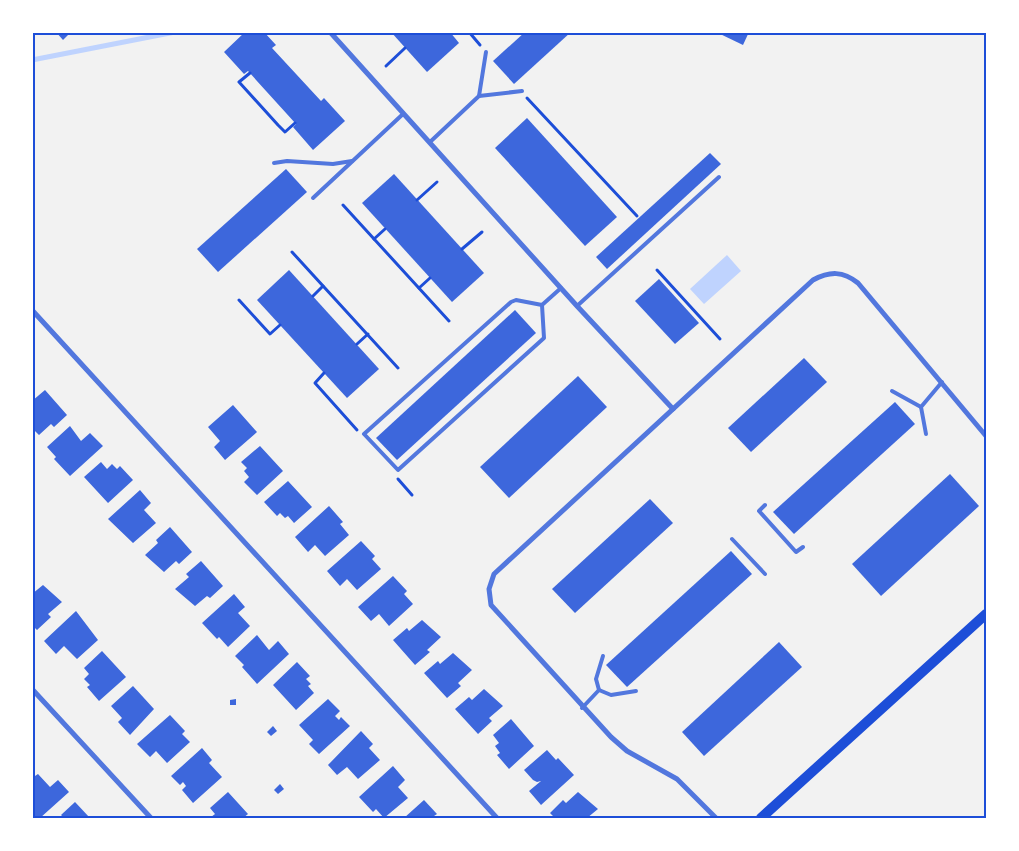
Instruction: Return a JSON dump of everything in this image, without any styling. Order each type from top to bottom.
[{"type":"main road","points":[[761,818],[986,614]]},
{"type":"street","points":[[330,32],[672,409]]},
{"type":"street","points":[[716,818],[677,778],[627,750],[582,708],[495,610],[492,605],[489,589],[498,568],[813,280],[826,274],[838,273],[850,277],[858,283],[986,436]]},
{"type":"street","points":[[32,310],[497,818]]},
{"type":"street","points":[[32,689],[151,818]]},
{"type":"lane","points":[[430,142],[479,96],[486,52]]},
{"type":"lane","points":[[479,96],[522,92]]},
{"type":"lane","points":[[313,198],[404,114]]},
{"type":"lane","points":[[274,164],[287,161],[333,164],[352,161]]},
{"type":"lane","points":[[577,306],[719,177]]},
{"type":"lane","points":[[542,305],[561,288]]},
{"type":"lane","points":[[516,300],[542,305],[544,338],[398,470],[364,434],[511,302],[516,300]]},
{"type":"lane","points":[[921,407],[942,382]]},
{"type":"lane","points":[[892,391],[921,407]]},
{"type":"lane","points":[[921,407],[926,434]]},
{"type":"lane","points":[[765,505],[759,511],[796,552],[803,546]]},
{"type":"lane","points":[[732,539],[765,574]]},
{"type":"lane","points":[[599,690],[596,679],[603,656]]},
{"type":"lane","points":[[582,708],[599,690]]},
{"type":"lane","points":[[599,690],[611,695],[636,691]]},
{"type":"path","points":[[469,32],[481,46]]},
{"type":"path","points":[[386,66],[406,48]]},
{"type":"path","points":[[250,73],[239,82],[285,132],[295,123]]},
{"type":"path","points":[[528,98],[637,216]]},
{"type":"path","points":[[418,200],[437,182]]},
{"type":"path","points":[[342,205],[449,321]]},
{"type":"path","points":[[374,239],[385,229]]},
{"type":"path","points":[[462,249],[482,232]]},
{"type":"path","points":[[292,252],[398,368]]},
{"type":"path","points":[[657,270],[720,339]]},
{"type":"path","points":[[419,288],[430,278]]},
{"type":"path","points":[[313,296],[323,286]]},
{"type":"path","points":[[239,300],[270,334],[280,325]]},
{"type":"path","points":[[357,344],[368,334]]},
{"type":"path","points":[[324,374],[315,383],[364,437]]},
{"type":"water","points":[[727,255],[741,271],[704,304],[690,289]]},
{"type":"building","points":[[56,32],[71,32],[63,40]]},
{"type":"building","points":[[245,32],[264,32],[276,45],[272,48],[321,101],[324,98],[345,121],[313,150],[293,127],[296,124],[248,71],[244,74],[224,52]]},
{"type":"building","points":[[391,32],[450,32],[459,43],[427,72]]},
{"type":"building","points":[[525,32],[571,32],[514,84],[493,61]]},
{"type":"building","points":[[716,32],[749,32],[743,45]]},
{"type":"building","points":[[527,118],[617,217],[585,246],[495,148]]},
{"type":"building","points":[[710,153],[721,164],[607,269],[596,257]]},
{"type":"building","points":[[286,169],[307,192],[218,272],[197,249]]},
{"type":"building","points":[[394,174],[484,273],[452,302],[362,203]]},
{"type":"building","points":[[289,270],[379,369],[347,398],[257,300]]},
{"type":"building","points":[[659,279],[699,323],[675,344],[635,301]]},
{"type":"building","points":[[515,310],[536,333],[397,460],[376,438]]},
{"type":"building","points":[[804,358],[827,382],[751,452],[728,428]]},
{"type":"building","points":[[578,376],[607,407],[509,498],[480,467]]},
{"type":"building","points":[[45,390],[67,415],[54,427],[51,424],[39,435],[32,428],[32,401]]},
{"type":"building","points":[[895,402],[915,424],[794,534],[773,512]]},
{"type":"building","points":[[233,405],[257,432],[225,460],[214,447],[220,441],[208,427]]},
{"type":"building","points":[[70,426],[81,441],[90,433],[103,446],[70,476],[54,459],[56,457],[47,447]]},
{"type":"building","points":[[260,446],[283,471],[257,495],[244,482],[249,477],[244,471],[247,468],[241,462]]},
{"type":"building","points":[[101,462],[107,469],[112,464],[117,469],[120,466],[133,480],[108,503],[84,477]]},
{"type":"building","points":[[950,474],[979,506],[881,596],[852,564]]},
{"type":"building","points":[[288,481],[312,507],[294,523],[288,516],[285,518],[280,513],[277,516],[264,502]]},
{"type":"building","points":[[140,490],[151,503],[144,510],[156,523],[133,543],[108,519]]},
{"type":"building","points":[[650,499],[673,523],[575,613],[552,589]]},
{"type":"building","points":[[329,506],[343,522],[340,524],[349,535],[325,556],[315,545],[308,552],[295,537]]},
{"type":"building","points":[[170,527],[192,552],[179,564],[176,561],[164,572],[145,555],[158,543],[156,540]]},
{"type":"building","points":[[361,541],[375,556],[372,559],[381,569],[357,590],[347,579],[340,586],[327,571]]},
{"type":"building","points":[[731,551],[752,574],[627,687],[606,665]]},
{"type":"building","points":[[201,561],[223,586],[210,598],[207,596],[195,606],[175,589],[189,577],[186,574]]},
{"type":"building","points":[[393,576],[407,591],[404,594],[413,604],[389,626],[379,614],[371,621],[358,607]]},
{"type":"building","points":[[43,585],[62,602],[48,614],[51,617],[37,630],[32,625],[32,594]]},
{"type":"building","points":[[234,594],[245,607],[238,613],[250,626],[228,647],[219,637],[217,639],[202,623]]},
{"type":"building","points":[[76,611],[98,640],[77,659],[64,646],[56,654],[44,641]]},
{"type":"building","points":[[422,620],[441,637],[427,650],[430,652],[415,665],[393,640],[407,628],[409,631]]},
{"type":"building","points":[[257,635],[269,650],[278,641],[289,654],[257,684],[242,667],[244,665],[235,656]]},
{"type":"building","points":[[779,642],[802,667],[704,756],[682,732]]},
{"type":"building","points":[[102,651],[126,677],[99,701],[87,687],[90,685],[84,679],[89,674],[84,668]]},
{"type":"building","points":[[453,653],[472,670],[458,683],[461,686],[447,698],[424,673],[438,661],[440,664]]},
{"type":"building","points":[[297,662],[310,676],[306,679],[311,684],[308,686],[314,693],[296,710],[273,685]]},
{"type":"building","points":[[133,686],[154,709],[130,735],[118,722],[122,718],[111,706]]},
{"type":"building","points":[[484,689],[503,706],[489,718],[492,721],[478,734],[455,709],[469,697],[472,700]]},
{"type":"building","points":[[236,699],[236,705],[230,705],[230,700]]},
{"type":"building","points":[[328,699],[340,711],[335,716],[339,720],[341,717],[350,726],[319,754],[309,744],[313,740],[299,725]]},
{"type":"building","points":[[170,715],[185,731],[182,734],[190,742],[167,763],[156,751],[150,757],[137,744]]},
{"type":"building","points":[[511,719],[534,746],[509,769],[497,755],[500,753],[495,746],[499,743],[493,735]]},
{"type":"building","points":[[273,726],[277,731],[271,736],[267,732]]},
{"type":"building","points":[[361,731],[373,744],[369,748],[380,760],[358,779],[347,767],[337,775],[328,765]]},
{"type":"building","points":[[202,748],[212,760],[209,763],[222,777],[193,803],[182,790],[186,786],[183,782],[180,785],[171,776]]},
{"type":"building","points":[[547,750],[556,760],[558,758],[574,775],[541,805],[529,791],[541,781],[533,780],[524,770]]},
{"type":"building","points":[[393,766],[405,780],[398,787],[408,798],[384,818],[376,809],[373,812],[359,797]]},
{"type":"building","points":[[38,774],[50,787],[58,780],[69,792],[40,818],[34,818],[32,778]]},
{"type":"building","points":[[280,784],[284,789],[278,794],[274,790]]},
{"type":"building","points":[[228,792],[248,814],[243,818],[211,817],[215,814],[210,808]]},
{"type":"building","points":[[578,792],[598,809],[587,818],[555,818],[550,813],[563,800],[566,803]]},
{"type":"building","points":[[424,800],[437,814],[431,818],[404,818]]},
{"type":"building","points":[[75,802],[90,818],[64,818],[61,815]]},
{"type":"waterway","points":[[32,60],[175,32]]}]
